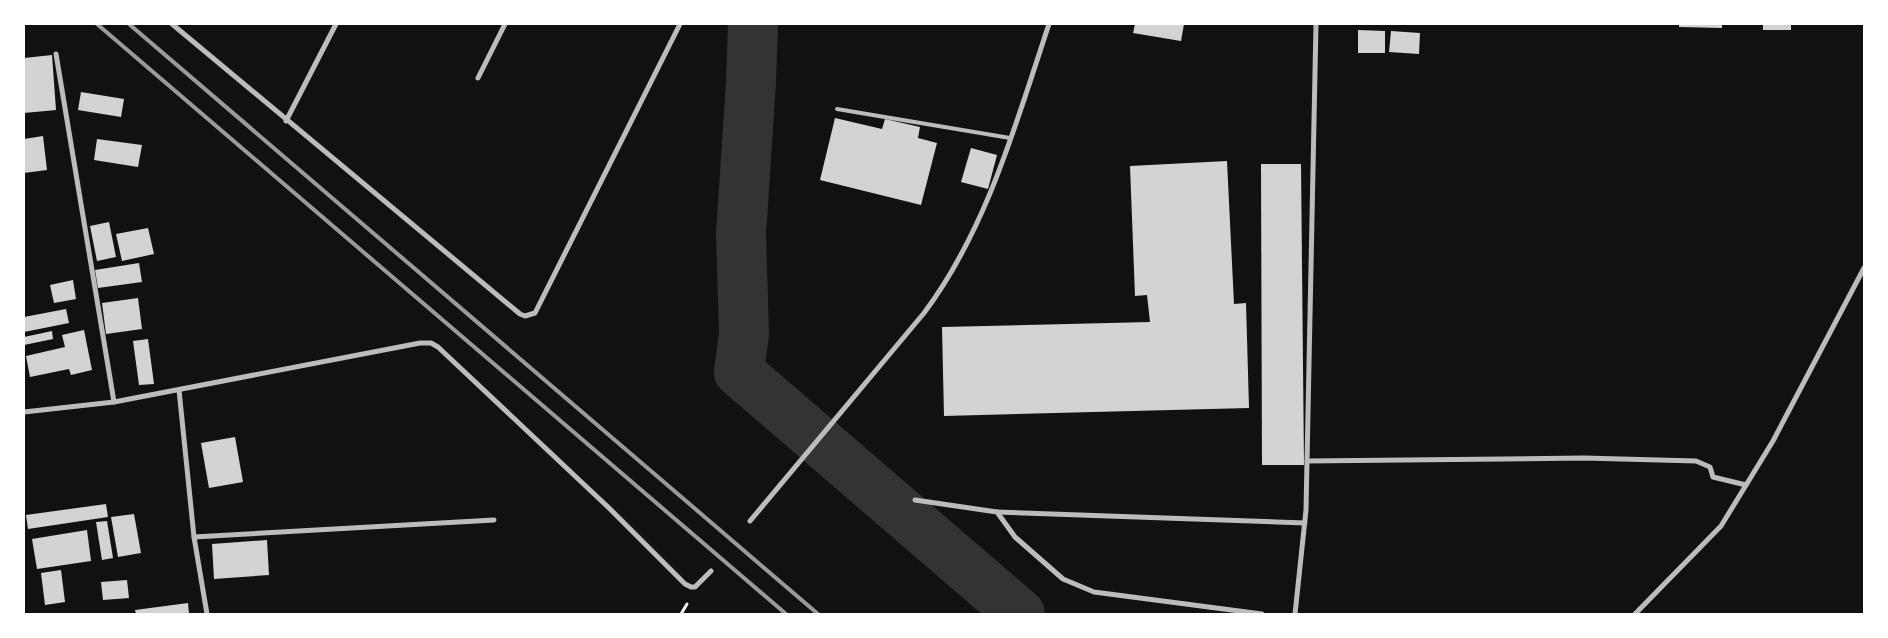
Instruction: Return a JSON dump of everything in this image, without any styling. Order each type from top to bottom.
[{"type":"street","points":[[172,24],[520,314],[529,316],[535,313],[680,24]]},
{"type":"street","points":[[286,120],[336,24]]},
{"type":"street","points":[[478,78],[506,24]]},
{"type":"street","points":[[750,521],[942,288],[970,238],[992,185],[1049,24]]},
{"type":"street","points":[[1295,614],[1305,523],[1316,24]]},
{"type":"street","points":[[56,54],[114,402]]},
{"type":"street","points":[[1635,614],[1721,526],[1773,441],[1864,268]]},
{"type":"street","points":[[24,412],[114,402],[420,343],[431,343],[438,347],[609,508],[685,584],[695,587],[712,571]]},
{"type":"street","points":[[179,390],[194,537],[207,614]]},
{"type":"street","points":[[1307,461],[1584,458],[1696,461],[1710,467],[1713,477],[1746,485]]},
{"type":"street","points":[[915,500],[997,512],[1305,523]]},
{"type":"street","points":[[997,512],[1015,537],[1039,559],[1063,578],[1094,592],[1262,614]]},
{"type":"street","points":[[194,537],[494,520]]},
{"type":"lane","points":[[837,109],[1010,138]]},
{"type":"building","points":[[1135,24],[1184,24],[1181,41],[1133,33]]},
{"type":"building","points":[[1679,24],[1722,24],[1722,28],[1679,27]]},
{"type":"building","points":[[1763,24],[1791,24],[1791,30],[1763,30]]},
{"type":"building","points":[[1358,30],[1385,31],[1385,53],[1358,53]]},
{"type":"building","points":[[1391,31],[1420,33],[1419,54],[1389,52]]},
{"type":"building","points":[[52,55],[56,110],[24,113],[24,58]]},
{"type":"building","points":[[81,92],[124,99],[121,117],[78,110]]},
{"type":"building","points":[[835,118],[882,129],[885,119],[920,127],[918,138],[937,143],[921,205],[820,180]]},
{"type":"building","points":[[43,136],[47,170],[24,173],[24,139]]},
{"type":"building","points":[[97,139],[142,145],[138,167],[94,160]]},
{"type":"building","points":[[971,148],[997,155],[988,189],[961,182]]},
{"type":"building","points":[[1227,161],[1234,304],[1246,303],[1249,408],[944,416],[942,327],[1150,322],[1147,295],[1135,296],[1130,166]]},
{"type":"building","points":[[1261,164],[1301,164],[1304,465],[1262,465]]},
{"type":"building","points":[[109,222],[116,257],[97,261],[90,226]]},
{"type":"building","points":[[148,228],[154,254],[122,261],[116,234]]},
{"type":"building","points":[[139,263],[142,282],[98,288],[95,270]]},
{"type":"building","points":[[73,280],[76,299],[54,303],[50,285]]},
{"type":"building","points":[[138,298],[142,329],[106,334],[102,303]]},
{"type":"building","points":[[66,309],[69,323],[24,332],[24,317]]},
{"type":"building","points":[[84,330],[92,370],[71,375],[69,369],[30,377],[26,356],[65,347],[62,335]]},
{"type":"building","points":[[52,331],[53,339],[24,345],[24,337]]},
{"type":"building","points":[[148,339],[154,384],[139,385],[133,341]]},
{"type":"building","points":[[235,437],[243,482],[209,488],[201,443]]},
{"type":"building","points":[[106,504],[108,517],[28,529],[26,515]]},
{"type":"building","points":[[134,514],[141,553],[118,557],[111,517]]},
{"type":"building","points":[[107,521],[113,558],[102,560],[96,522]]},
{"type":"building","points":[[87,530],[91,561],[37,569],[32,539]]},
{"type":"building","points":[[267,540],[269,575],[214,579],[212,544]]},
{"type":"building","points":[[61,570],[65,602],[45,605],[41,573]]},
{"type":"building","points":[[127,580],[129,598],[103,600],[101,582]]},
{"type":"building","points":[[188,603],[189,614],[136,614],[135,610]]},
{"type":"waterway","points":[[753,24],[741,234],[744,334],[739,372],[1020,614]]},
{"type":"railway","points":[[97,24],[786,614]]},
{"type":"railway","points":[[129,24],[818,614]]}]
